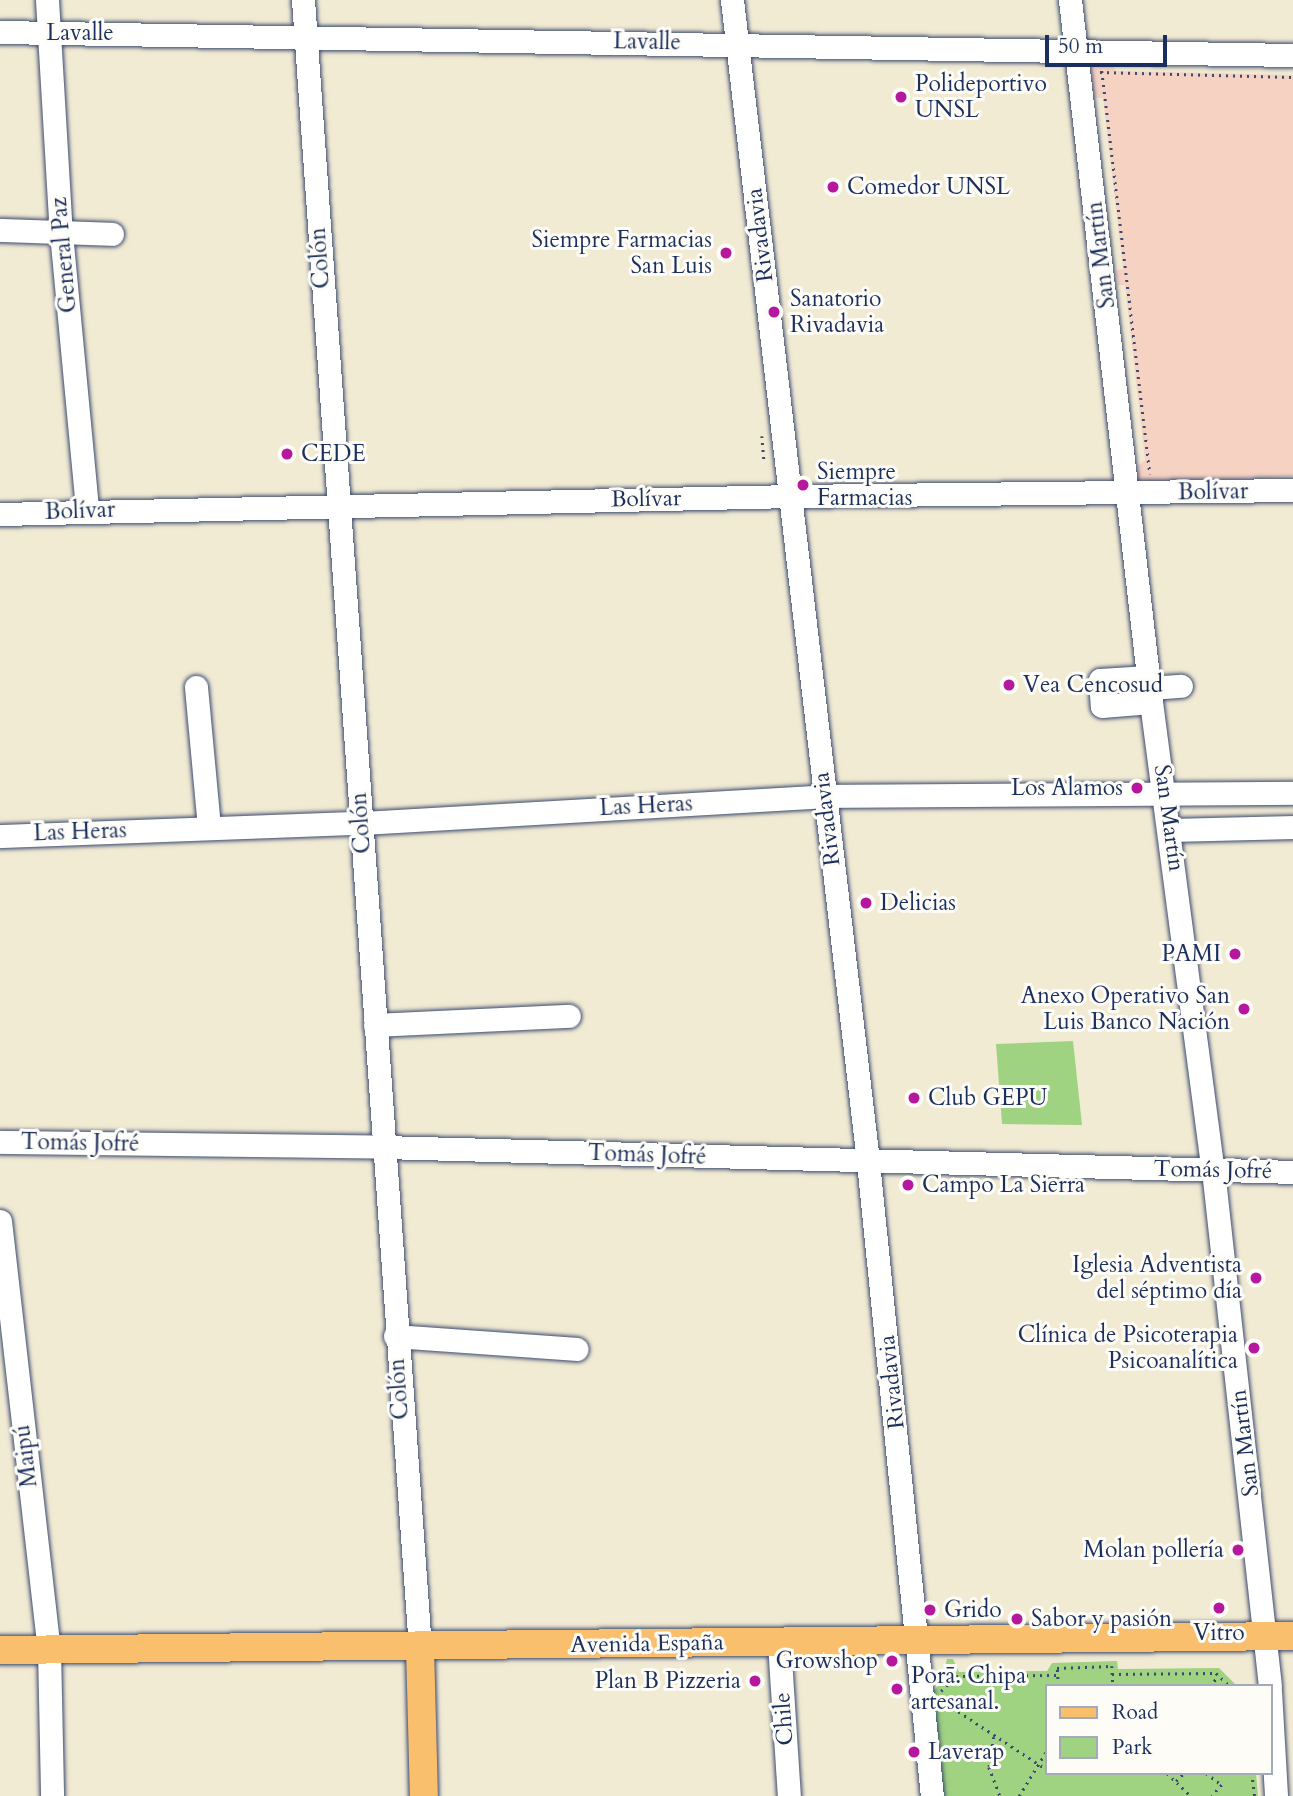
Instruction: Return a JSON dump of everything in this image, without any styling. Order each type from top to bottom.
[{"type":"main road","name":"Avenida España","points":[[0,1650],[1280,1636]]},
{"type":"main road","points":[[420,1647],[424,1796]]},
{"type":"street","name":"General Paz","points":[[47,0],[61,233],[87,510]]},
{"type":"street","name":"Colón","points":[[303,0],[395,1336],[420,1647]]},
{"type":"street","name":"Rivadavia","points":[[732,0],[868,1162],[919,1638],[932,1796]]},
{"type":"street","name":"San Martín","points":[[1070,0],[1150,689],[1167,796],[1213,1170],[1280,1636],[1271,1684]]},
{"type":"street","name":"Lavalle","points":[[0,32],[305,35],[1293,55]]},
{"type":"street","points":[[0,230],[112,234]]},
{"type":"street","name":"Bolívar","points":[[0,514],[791,496],[1293,490]]},
{"type":"street","points":[[1150,689],[1181,686]]},
{"type":"street","points":[[197,687],[209,827]]},
{"type":"street","name":"Las Heras","points":[[0,836],[361,823],[824,796],[1167,796],[1293,793]]},
{"type":"street","points":[[1171,830],[1293,827]]},
{"type":"street","points":[[375,1025],[569,1016]]},
{"type":"street","name":"Tomás Jofré","points":[[0,1142],[383,1147],[1293,1172]]},
{"type":"street","name":"Maipú","points":[[0,1221],[7,1360],[49,1649],[52,1796]]},
{"type":"street","points":[[395,1336],[577,1349]]},
{"type":"street","name":"Chile","points":[[779,1643],[789,1796]]},
{"type":"street","name":"San Martín","points":[[1272,1724],[1276,1796]]},
{"type":"path","points":[[1150,478],[1102,73],[1293,77]]},
{"type":"path","points":[[1058,1684],[1056,1668],[1098,1667],[1112,1667],[1113,1684]]},
{"type":"path","points":[[1112,1674],[1219,1676],[1228,1684]]},
{"type":"path","points":[[932,1700],[956,1676],[1057,1675]]},
{"type":"path","points":[[1211,1684],[1219,1676]]},
{"type":"path","points":[[936,1696],[1044,1768]]},
{"type":"path","points":[[995,1735],[989,1766],[1000,1796]]},
{"type":"path","points":[[1019,1796],[1044,1755]]},
{"type":"path","points":[[1169,1775],[1191,1796]]},
{"type":"path","points":[[1176,1782],[1182,1775]]},
{"type":"path","points":[[1209,1775],[1222,1785],[1212,1796]]},
{"type":"path","points":[[1252,1775],[1255,1796]]},
{"type":"shaded area","points":[[1098,61],[1111,64],[1116,71],[1293,75],[1293,476],[1139,484],[1138,466],[1145,460],[1125,285],[1118,285],[1116,270],[1123,269],[1103,98],[1092,98],[1088,71]]},
{"type":"green space","points":[[1073,1041],[1082,1125],[1002,1124],[996,1044]]},
{"type":"green space","points":[[947,1659],[953,1659],[959,1672],[1047,1671],[1052,1663],[1117,1661],[1118,1669],[1219,1668],[1235,1684],[1044,1684],[1044,1775],[1256,1775],[1258,1796],[940,1796],[927,1698],[941,1683]]},
{"type":"place","name":"Polideportivo UNSL","points":[[901,97]]},
{"type":"place","name":"Comedor UNSL","points":[[833,187]]},
{"type":"place","name":"Siempre Farmacias San Luis","points":[[726,253]]},
{"type":"place","name":"Sanatorio Rivadavia","points":[[774,312]]},
{"type":"place","name":"CEDE","points":[[287,454]]},
{"type":"place","name":"Siempre Farmacias","points":[[803,485]]},
{"type":"place","name":"Vea Cencosud","points":[[1009,685]]},
{"type":"place","name":"Los Alamos","points":[[1137,788]]},
{"type":"place","name":"Delicias","points":[[866,903]]},
{"type":"place","name":"PAMI","points":[[1235,954]]},
{"type":"place","name":"Anexo Operativo San Luis Banco Nación","points":[[1244,1009]]},
{"type":"place","name":"Club GEPU","points":[[914,1098]]},
{"type":"place","name":"Campo La Sierra","points":[[908,1185]]},
{"type":"place","name":"Iglesia Adventista del séptimo día","points":[[1256,1278]]},
{"type":"place","name":"Clínica de Psicoterapia Psicoanalítica","points":[[1254,1348]]},
{"type":"place","name":"Molan pollería","points":[[1238,1550]]},
{"type":"place","name":"Vitro","points":[[1219,1608]]},
{"type":"place","name":"Grido","points":[[930,1610]]},
{"type":"place","name":"Sabor y pasión","points":[[1017,1619]]},
{"type":"place","name":"Growshop","points":[[892,1661]]},
{"type":"place","name":"Plan B Pizzeria","points":[[755,1681]]},
{"type":"place","name":"Porā. Chipa artesanal.","points":[[897,1689]]},
{"type":"place","name":"Laverap","points":[[914,1752]]}]
